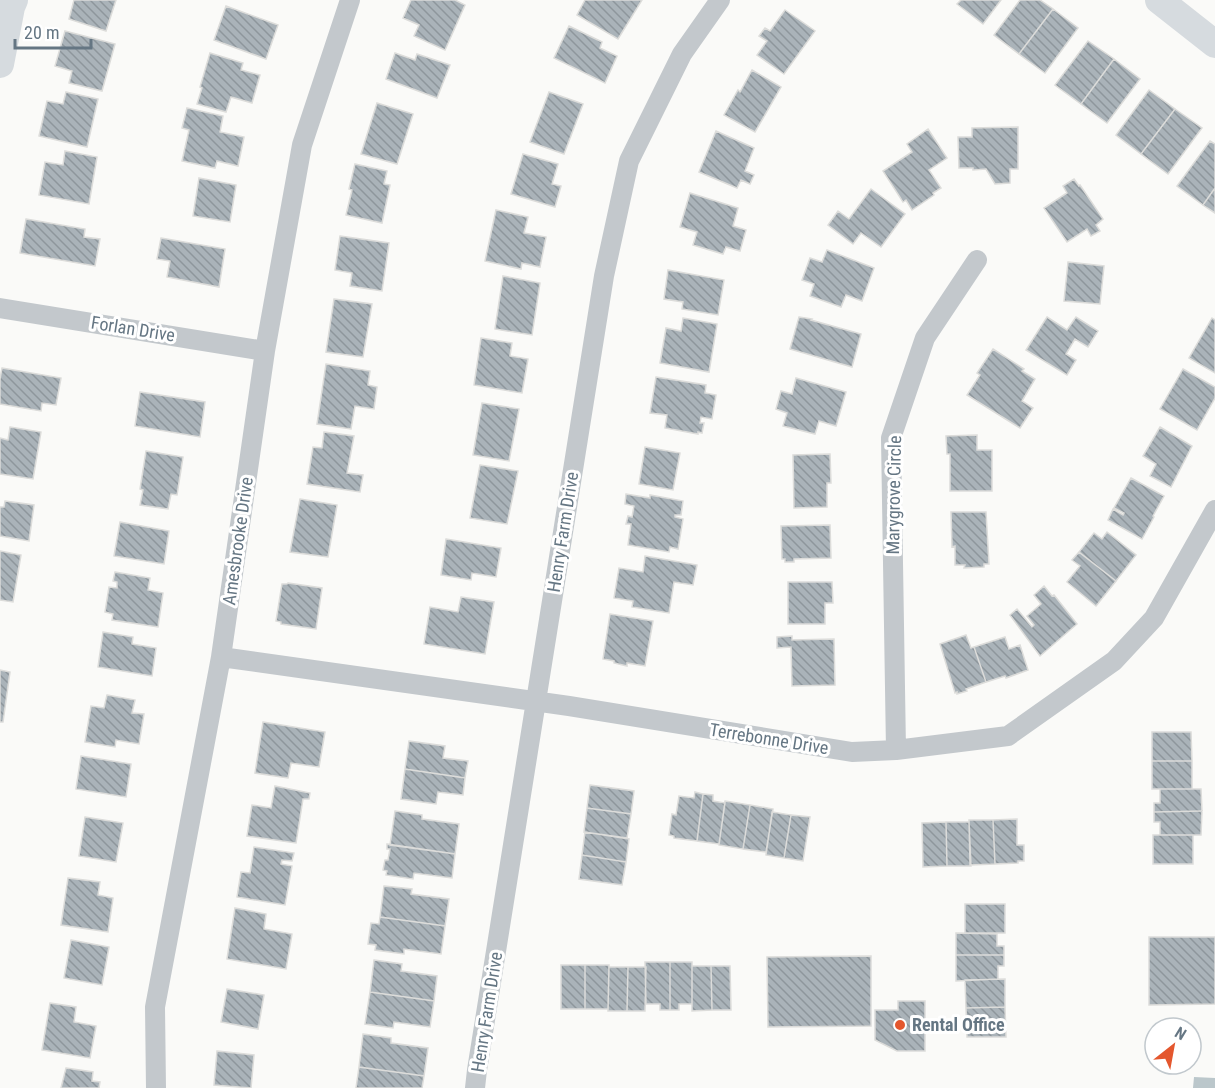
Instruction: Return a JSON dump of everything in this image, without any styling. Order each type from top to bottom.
[{"type":"main road","points":[[0,64],[14,0]]},
{"type":"main road","points":[[1159,0],[1215,45]]},
{"type":"street","name":"Amesbrooke Drive","points":[[156,1088],[155,1008],[221,657],[266,351],[302,145],[350,0]]},
{"type":"street","name":"Henry Farm Drive","points":[[476,1088],[604,276],[629,161],[682,54],[720,0]]},
{"type":"street","name":"Marygrove Circle","points":[[896,750],[891,438],[925,338],[977,260]]},
{"type":"street","name":"Forlan Drive","points":[[0,308],[266,351]]},
{"type":"street","name":"Terrebonne Drive","points":[[221,657],[536,701],[852,752],[896,750],[1008,736],[1114,661],[1154,618],[1215,510]]},
{"type":"shaded area","points":[[1194,1077],[1215,1078],[1215,1088],[1193,1088]]},
{"type":"building","points":[[74,0],[116,0],[106,31],[69,19]]},
{"type":"building","points":[[411,0],[455,0],[465,5],[445,50],[414,36],[419,25],[403,18]]},
{"type":"building","points":[[585,0],[642,0],[618,39],[577,15]]},
{"type":"building","points":[[961,0],[1001,0],[983,24],[957,4]]},
{"type":"building","points":[[1020,0],[1040,0],[1053,9],[1019,54],[994,35]]},
{"type":"building","points":[[226,6],[278,25],[266,59],[214,40]]},
{"type":"building","points":[[1053,9],[1078,28],[1045,73],[1019,54]]},
{"type":"building","points":[[785,10],[815,31],[784,74],[757,55],[767,41],[759,36],[765,28],[770,31]]},
{"type":"building","points":[[569,26],[602,42],[600,48],[617,56],[605,83],[554,58]]},
{"type":"building","points":[[65,31],[115,44],[102,91],[69,83],[72,71],[55,66]]},
{"type":"building","points":[[1088,41],[1114,59],[1081,104],[1055,85]]},
{"type":"building","points":[[210,53],[243,63],[241,70],[260,75],[252,103],[231,97],[226,112],[197,104]]},
{"type":"building","points":[[395,53],[415,60],[417,54],[450,65],[437,98],[386,79]]},
{"type":"building","points":[[1114,59],[1140,79],[1107,123],[1081,104]]},
{"type":"building","points":[[752,70],[781,87],[755,132],[724,115]]},
{"type":"building","points":[[1149,90],[1175,109],[1141,154],[1116,135]]},
{"type":"building","points":[[66,92],[98,99],[87,147],[39,136],[47,101],[63,104]]},
{"type":"building","points":[[549,92],[583,104],[564,154],[530,142]]},
{"type":"building","points":[[377,103],[413,114],[397,164],[361,154]]},
{"type":"building","points":[[187,108],[223,116],[220,132],[244,137],[238,166],[217,161],[215,168],[182,161],[189,130],[182,128]]},
{"type":"building","points":[[1175,109],[1202,128],[1168,174],[1141,154]]},
{"type":"building","points":[[1018,127],[1018,169],[1010,169],[1010,183],[995,184],[986,169],[959,168],[958,137],[972,137],[972,128]]},
{"type":"building","points":[[928,129],[947,158],[929,170],[941,188],[912,210],[906,200],[903,202],[883,171],[912,152],[907,144]]},
{"type":"building","points":[[716,131],[754,148],[745,171],[754,175],[750,184],[741,180],[737,188],[699,172]]},
{"type":"building","points":[[1210,141],[1215,144],[1215,188],[1203,205],[1177,186]]},
{"type":"building","points":[[65,151],[97,157],[89,204],[39,195],[45,162],[63,165]]},
{"type":"building","points":[[523,154],[558,164],[552,184],[561,186],[555,207],[511,194]]},
{"type":"building","points":[[355,164],[387,171],[384,184],[390,185],[382,223],[346,215]]},
{"type":"building","points":[[199,178],[236,185],[230,222],[193,216]]},
{"type":"building","points":[[1074,179],[1103,219],[1096,225],[1100,231],[1091,236],[1087,229],[1067,242],[1044,208],[1067,193],[1063,186]]},
{"type":"building","points":[[1215,188],[1215,213],[1203,205]]},
{"type":"building","points":[[871,189],[905,214],[881,247],[861,233],[853,244],[828,225],[838,211],[849,219]]},
{"type":"building","points":[[690,193],[738,208],[733,226],[746,230],[740,251],[726,247],[723,254],[693,245],[697,232],[680,227]]},
{"type":"building","points":[[496,210],[528,217],[524,233],[546,237],[540,267],[522,263],[521,269],[485,261]]},
{"type":"building","points":[[26,219],[85,229],[84,237],[100,239],[95,266],[20,253]]},
{"type":"building","points":[[340,236],[389,243],[382,291],[350,286],[352,273],[335,270]]},
{"type":"building","points":[[161,238],[225,249],[219,287],[167,277],[170,261],[157,259]]},
{"type":"building","points":[[827,250],[874,268],[862,301],[846,295],[841,307],[810,296],[814,284],[802,280],[810,258],[822,262]]},
{"type":"building","points":[[1068,262],[1104,266],[1100,304],[1064,301]]},
{"type":"building","points":[[668,270],[724,280],[718,315],[682,309],[683,302],[664,299]]},
{"type":"building","points":[[503,276],[540,283],[532,335],[495,329]]},
{"type":"building","points":[[334,299],[372,304],[363,357],[326,352]]},
{"type":"building","points":[[799,317],[861,334],[852,367],[790,349]]},
{"type":"building","points":[[1047,317],[1067,330],[1076,317],[1098,331],[1088,347],[1075,339],[1066,354],[1076,360],[1067,375],[1026,350]]},
{"type":"building","points":[[683,318],[717,324],[709,372],[660,363],[666,328],[681,331]]},
{"type":"building","points":[[1212,318],[1215,320],[1215,373],[1189,358]]},
{"type":"building","points":[[481,338],[512,343],[510,356],[528,359],[522,393],[474,385]]},
{"type":"building","points":[[993,349],[1035,379],[1022,401],[1033,408],[1020,428],[967,395],[980,375],[977,373]]},
{"type":"building","points":[[326,364],[370,371],[368,385],[377,387],[374,409],[355,406],[351,429],[317,424]]},
{"type":"building","points":[[2,368],[61,378],[56,405],[42,403],[41,411],[0,404]]},
{"type":"building","points":[[1183,369],[1215,387],[1215,398],[1197,430],[1160,409]]},
{"type":"building","points":[[656,377],[706,385],[705,393],[716,395],[712,419],[701,417],[700,423],[704,423],[702,433],[665,428],[667,415],[650,413]]},
{"type":"building","points":[[796,378],[846,392],[836,426],[819,421],[815,434],[783,426],[787,413],[776,409],[781,391],[792,394]]},
{"type":"building","points":[[140,392],[205,402],[200,437],[135,426]]},
{"type":"building","points":[[482,403],[519,409],[509,461],[473,455]]},
{"type":"building","points":[[10,427],[41,432],[33,479],[0,474],[0,438],[8,440]]},
{"type":"building","points":[[1160,427],[1192,446],[1171,487],[1150,476],[1156,464],[1143,456]]},
{"type":"building","points":[[324,432],[354,436],[347,473],[363,475],[360,492],[307,484],[313,447],[322,448]]},
{"type":"building","points":[[977,435],[977,450],[992,450],[992,491],[950,491],[950,454],[947,454],[946,436]]},
{"type":"building","points":[[645,447],[680,453],[673,490],[639,484]]},
{"type":"building","points":[[146,451],[183,457],[177,495],[171,494],[168,509],[140,505]]},
{"type":"building","points":[[830,454],[831,483],[827,483],[827,507],[794,508],[793,455]]},
{"type":"building","points":[[480,465],[518,471],[507,524],[470,518]]},
{"type":"building","points":[[1131,478],[1164,496],[1142,539],[1108,520],[1113,509],[1123,515],[1124,513],[1114,508]]},
{"type":"building","points":[[626,494],[650,498],[650,495],[683,501],[681,515],[675,515],[683,519],[678,549],[670,547],[669,552],[628,545],[631,524],[626,524],[628,516],[632,517],[634,506],[625,504]]},
{"type":"building","points":[[300,499],[337,505],[328,557],[290,552]]},
{"type":"building","points":[[5,501],[34,505],[29,541],[0,536],[0,507],[4,507]]},
{"type":"building","points":[[951,512],[986,512],[989,564],[984,564],[984,567],[964,568],[965,565],[955,565]]},
{"type":"building","points":[[120,522],[169,531],[164,564],[114,556]]},
{"type":"building","points":[[830,525],[831,558],[794,559],[794,562],[785,562],[785,559],[782,559],[781,526]]},
{"type":"building","points":[[1107,532],[1136,555],[1116,581],[1079,552],[1094,533],[1102,539]]},
{"type":"building","points":[[446,539],[501,548],[496,577],[472,573],[471,580],[441,575]]},
{"type":"building","points":[[0,551],[21,555],[13,602],[0,600]]},
{"type":"building","points":[[1079,552],[1116,581],[1096,606],[1067,582],[1080,566],[1072,560]]},
{"type":"building","points":[[645,556],[697,565],[693,585],[674,582],[669,613],[632,607],[633,601],[614,598],[619,568],[643,572]]},
{"type":"building","points":[[115,572],[150,578],[148,590],[163,593],[158,627],[112,620],[113,614],[105,612],[109,587],[117,588],[117,582],[113,581]]},
{"type":"building","points":[[788,582],[832,582],[833,603],[825,603],[825,624],[788,624]]},
{"type":"building","points":[[282,584],[322,588],[316,629],[281,624],[276,621]]},
{"type":"building","points":[[1044,586],[1077,624],[1040,656],[1010,615],[1017,609],[1032,627],[1034,625],[1027,616],[1041,604],[1034,595]]},
{"type":"building","points":[[461,597],[494,602],[485,654],[424,644],[430,607],[458,612]]},
{"type":"building","points":[[610,614],[653,621],[645,666],[627,663],[627,666],[603,659]]},
{"type":"building","points":[[103,632],[133,637],[132,644],[156,648],[152,676],[98,667]]},
{"type":"building","points":[[966,635],[971,648],[974,647],[986,682],[957,694],[940,644]]},
{"type":"building","points":[[792,636],[792,640],[834,639],[835,685],[792,686],[791,647],[777,648],[777,637]]},
{"type":"building","points":[[1005,637],[1009,649],[1020,645],[1028,670],[986,682],[974,647]]},
{"type":"building","points":[[0,670],[10,672],[3,722],[0,722]]},
{"type":"building","points":[[107,695],[135,700],[132,713],[144,714],[139,744],[116,740],[115,747],[85,742],[91,706],[104,708]]},
{"type":"building","points":[[263,722],[325,732],[319,767],[291,763],[288,778],[255,773]]},
{"type":"building","points":[[1152,732],[1191,732],[1192,761],[1152,761]]},
{"type":"building","points":[[409,741],[445,746],[443,758],[468,761],[465,778],[405,769]]},
{"type":"building","points":[[81,756],[131,764],[126,797],[76,789]]},
{"type":"building","points":[[1152,761],[1192,761],[1192,789],[1152,789]]},
{"type":"building","points":[[405,769],[465,778],[463,795],[438,792],[436,804],[401,799]]},
{"type":"building","points":[[590,785],[634,791],[631,814],[587,808]]},
{"type":"building","points":[[275,786],[310,793],[309,799],[303,799],[296,843],[247,836],[252,805],[271,808]]},
{"type":"building","points":[[1160,789],[1201,789],[1202,811],[1154,812],[1154,803],[1160,803]]},
{"type":"building","points":[[695,792],[703,794],[697,841],[674,838],[669,835],[672,814],[676,815],[679,796],[694,798]]},
{"type":"building","points":[[703,794],[713,795],[713,801],[725,803],[719,844],[697,841]]},
{"type":"building","points":[[725,801],[750,805],[743,849],[719,845]]},
{"type":"building","points":[[750,805],[773,809],[766,852],[743,849]]},
{"type":"building","points":[[587,808],[631,814],[627,838],[584,832]]},
{"type":"building","points":[[395,811],[422,815],[422,819],[459,824],[455,854],[390,845]]},
{"type":"building","points":[[1202,811],[1201,835],[1160,835],[1160,822],[1154,822],[1154,812]]},
{"type":"building","points":[[772,812],[791,815],[784,858],[766,855]]},
{"type":"building","points":[[791,815],[810,817],[803,861],[784,858]]},
{"type":"building","points":[[85,817],[123,823],[116,862],[79,856]]},
{"type":"building","points":[[1017,819],[1017,845],[1024,845],[1024,861],[995,864],[993,820]]},
{"type":"building","points":[[969,820],[993,820],[995,864],[970,865]]},
{"type":"building","points":[[946,822],[947,866],[923,867],[922,823]]},
{"type":"building","points":[[946,822],[969,822],[971,866],[947,866]]},
{"type":"building","points":[[585,832],[629,839],[626,862],[582,855]]},
{"type":"building","points":[[1153,835],[1193,835],[1193,864],[1153,864]]},
{"type":"building","points":[[387,844],[455,854],[452,878],[414,873],[413,879],[386,875],[387,871],[383,870],[390,849],[387,849]]},
{"type":"building","points":[[254,847],[294,853],[292,861],[282,860],[281,864],[292,866],[285,905],[237,897],[241,872],[250,873]]},
{"type":"building","points":[[582,855],[626,862],[622,885],[579,879]]},
{"type":"building","points":[[68,878],[100,882],[98,895],[113,898],[108,932],[61,925]]},
{"type":"building","points":[[384,886],[412,889],[411,894],[449,899],[445,926],[380,917]]},
{"type":"building","points":[[965,904],[1005,904],[1005,933],[965,933]]},
{"type":"building","points":[[235,908],[266,914],[264,929],[292,934],[286,969],[227,959]]},
{"type":"building","points":[[380,917],[445,926],[441,954],[404,949],[404,954],[375,950],[376,945],[368,944],[371,923],[379,924]]},
{"type":"building","points":[[956,933],[997,934],[997,946],[1004,946],[1004,955],[956,955]]},
{"type":"building","points":[[1149,937],[1215,937],[1215,1004],[1149,1005]]},
{"type":"building","points":[[71,940],[109,947],[102,985],[64,978]]},
{"type":"building","points":[[956,955],[1004,955],[1004,966],[998,966],[998,979],[956,981]]},
{"type":"building","points":[[871,956],[871,1026],[768,1027],[767,957]]},
{"type":"building","points":[[374,960],[402,964],[401,971],[437,976],[434,1001],[370,992]]},
{"type":"building","points":[[645,962],[670,962],[670,1010],[660,1010],[660,1004],[646,1004]]},
{"type":"building","points":[[670,962],[692,962],[692,1004],[679,1004],[679,1010],[670,1010]]},
{"type":"building","points":[[561,965],[585,965],[585,1009],[561,1009]]},
{"type":"building","points":[[585,965],[609,965],[608,1009],[585,1009]]},
{"type":"building","points":[[692,966],[711,966],[712,1010],[692,1011]]},
{"type":"building","points":[[711,966],[730,966],[731,1010],[712,1010]]},
{"type":"building","points":[[609,967],[628,967],[627,1011],[608,1011]]},
{"type":"building","points":[[628,967],[646,967],[645,1011],[627,1011]]},
{"type":"building","points":[[1005,979],[1005,1007],[966,1008],[965,980]]},
{"type":"building","points":[[227,989],[264,995],[258,1029],[221,1022]]},
{"type":"building","points":[[370,992],[434,1001],[430,1027],[394,1022],[393,1028],[365,1024]]},
{"type":"building","name":"Rental Office","points":[[898,1001],[925,1001],[925,1051],[897,1051],[875,1040],[875,1010],[898,1010]]},
{"type":"building","points":[[50,1003],[76,1007],[74,1022],[96,1026],[90,1058],[42,1050]]},
{"type":"building","points":[[1005,1007],[1006,1037],[967,1037],[966,1008]]},
{"type":"building","points":[[363,1034],[391,1038],[391,1043],[428,1048],[424,1076],[359,1067]]},
{"type":"building","points":[[217,1051],[254,1055],[251,1088],[214,1085]]},
{"type":"building","points":[[359,1067],[424,1076],[422,1088],[356,1088]]},
{"type":"building","points":[[66,1068],[93,1072],[92,1081],[100,1082],[99,1088],[61,1088]]},
{"type":"place","name":"Rental Office","points":[[900,1025]]}]
